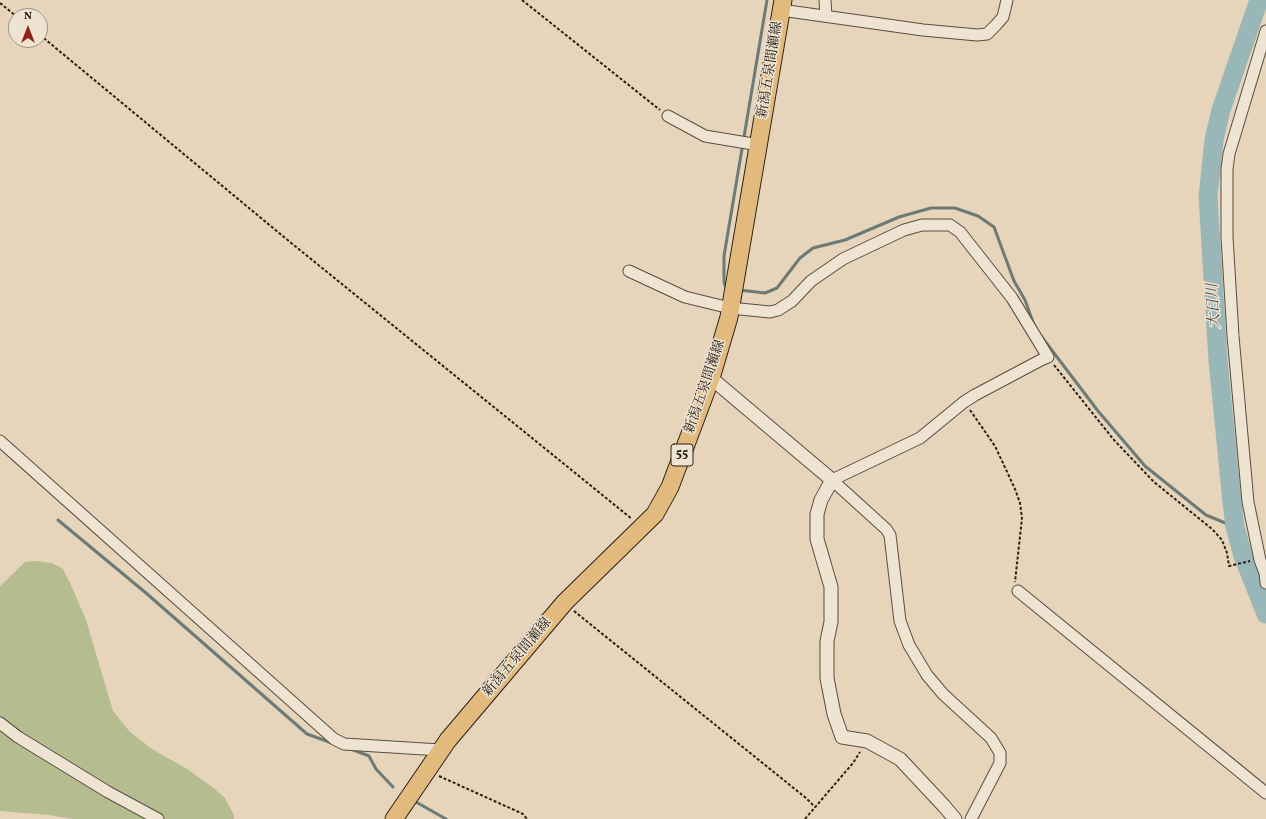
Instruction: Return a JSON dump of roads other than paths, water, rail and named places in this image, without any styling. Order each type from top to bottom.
[{"type":"main road","name":"新潟五泉間瀬線","points":[[394,819],[440,750],[565,602],[655,514],[670,487],[712,378],[730,308],[782,5]]},
{"type":"street","points":[[825,0],[826,16]]},
{"type":"street","points":[[782,5],[826,16],[977,36],[987,34],[1003,17],[1007,0]]},
{"type":"street","points":[[1266,31],[1229,154],[1226,169],[1226,237],[1233,336],[1248,502],[1266,583]]},
{"type":"street","points":[[668,116],[705,136],[759,145]]},
{"type":"street","points":[[629,271],[685,297],[730,308],[770,312],[778,310],[792,301],[811,281],[843,259],[910,228],[922,225],[950,225],[960,232],[1012,298],[1048,357],[1021,370],[964,402],[920,438],[832,480],[816,514],[816,538],[831,587],[831,622],[827,641],[827,678],[834,714],[842,737],[867,741],[900,759],[955,819]]},
{"type":"street","points":[[712,378],[832,480],[886,529],[890,535],[900,621],[909,645],[927,675],[943,694],[991,738],[1000,753],[1000,763],[971,819]]},
{"type":"street","points":[[0,441],[334,738],[344,744],[440,750]]},
{"type":"street","points":[[1018,591],[1266,793]]},
{"type":"street","points":[[0,723],[18,737],[102,788],[158,819]]},
{"type":"waterway","points":[[727,288],[724,282],[724,256],[767,0]]},
{"type":"waterway","name":"大日川","points":[[1259,0],[1221,110],[1214,140],[1208,197],[1218,360],[1235,527],[1243,556],[1266,614]]},
{"type":"waterway","points":[[739,290],[765,293],[777,288],[800,258],[813,248],[845,240],[899,217],[931,208],[955,208],[978,216],[994,227],[1014,281],[1025,300],[1034,325]]},
{"type":"waterway","points":[[1041,336],[1098,411],[1145,466],[1206,515],[1235,527]]},
{"type":"waterway","points":[[58,520],[146,593],[307,734],[332,743]]},
{"type":"waterway","points":[[351,749],[369,756],[376,769],[393,787]]},
{"type":"waterway","points":[[416,802],[446,819]]}]
